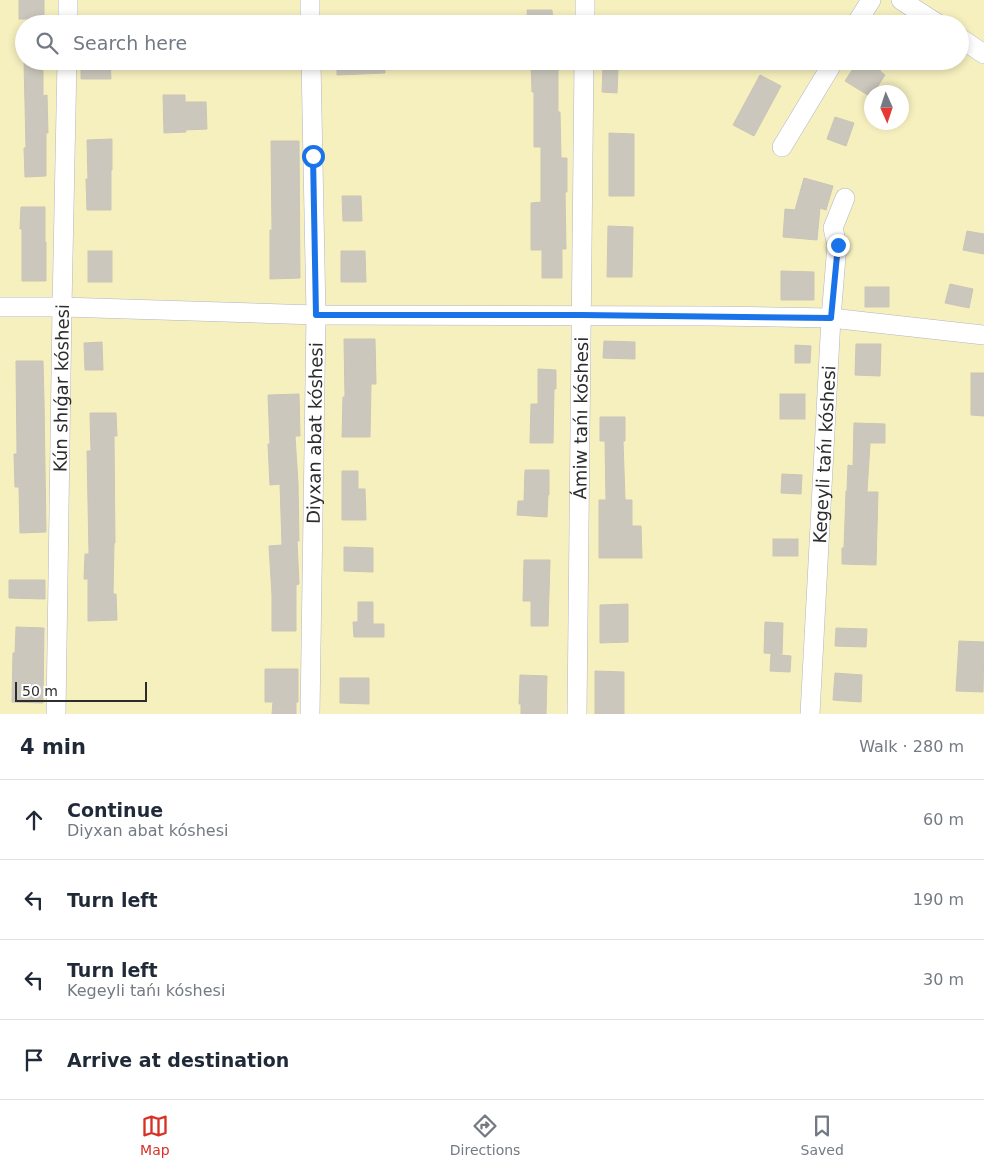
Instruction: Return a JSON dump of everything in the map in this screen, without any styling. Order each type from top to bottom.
[{"type":"street","points":[[68,0],[68,15]]},
{"type":"street","points":[[310,0],[310,15]]},
{"type":"street","points":[[585,0],[585,15]]},
{"type":"street","points":[[862,15],[871,0]]},
{"type":"street","points":[[901,0],[924,15]]},
{"type":"street","points":[[969,44],[984,54]]},
{"type":"street","name":"Kún shıǵar kóshesi","points":[[56,714],[67,70]]},
{"type":"street","name":"Diyxan abat kóshesi","points":[[310,714],[316,315],[311,70]]},
{"type":"street","name":"Ámiw tańı kóshesi","points":[[577,714],[584,70]]},
{"type":"street","points":[[782,147],[829,70]]},
{"type":"street","name":"Kegeyli tańı kóshesi","points":[[810,714],[831,318],[838,245],[833,228],[846,198]]},
{"type":"street","points":[[0,307],[62,307],[316,315],[582,315],[831,318],[984,336]]},
{"type":"sand","points":[[0,0],[984,0],[984,714],[0,714]]},
{"type":"building","points":[[19,0],[44,0],[44,15],[19,15]]},
{"type":"building","points":[[527,10],[552,10],[552,15],[527,15]]},
{"type":"building","points":[[24,70],[43,70],[43,96],[47,95],[46,176],[25,177],[24,148],[26,148]]},
{"type":"building","points":[[81,70],[110,70],[111,79],[81,79]]},
{"type":"building","points":[[337,70],[385,70],[385,73],[337,75]]},
{"type":"building","points":[[531,70],[558,70],[561,158],[567,158],[567,192],[565,192],[566,249],[562,249],[562,278],[542,278],[542,250],[531,250],[531,203],[541,202],[541,147],[534,147],[534,92],[532,92]]},
{"type":"building","points":[[603,70],[618,70],[617,93],[602,92]]},
{"type":"building","points":[[852,70],[881,70],[885,75],[879,85],[864,85],[864,93],[845,81]]},
{"type":"building","points":[[760,75],[781,86],[754,136],[733,125]]},
{"type":"building","points":[[163,95],[185,95],[185,102],[206,102],[207,129],[164,133]]},
{"type":"building","points":[[835,117],[854,123],[846,146],[827,139]]},
{"type":"building","points":[[609,133],[634,134],[634,196],[609,196]]},
{"type":"building","points":[[112,139],[111,210],[87,210],[87,140]]},
{"type":"building","points":[[271,141],[299,141],[300,278],[270,279],[270,230],[272,230]]},
{"type":"building","points":[[804,178],[833,186],[826,210],[820,208],[817,240],[783,237],[785,209],[795,210]]},
{"type":"building","points":[[342,196],[361,196],[362,221],[343,221]]},
{"type":"building","points":[[21,207],[45,207],[46,281],[22,281]]},
{"type":"building","points":[[608,226],[633,227],[632,277],[607,277]]},
{"type":"building","points":[[967,231],[984,234],[984,254],[963,250]]},
{"type":"building","points":[[88,251],[112,251],[112,282],[88,282]]},
{"type":"building","points":[[341,251],[365,251],[366,282],[341,282]]},
{"type":"building","points":[[781,271],[814,272],[814,300],[781,300]]},
{"type":"building","points":[[950,284],[973,289],[969,308],[945,303]]},
{"type":"building","points":[[865,287],[889,287],[889,307],[865,307]]},
{"type":"building","points":[[344,339],[375,339],[376,384],[371,384],[370,437],[342,437],[343,397],[345,397]]},
{"type":"building","points":[[604,341],[635,342],[635,359],[603,358]]},
{"type":"building","points":[[102,342],[103,370],[85,370],[84,343]]},
{"type":"building","points":[[856,344],[881,344],[880,376],[855,375]]},
{"type":"building","points":[[795,345],[811,346],[810,363],[795,363]]},
{"type":"building","points":[[16,361],[43,361],[46,532],[20,533],[19,487],[15,487],[14,454],[17,454]]},
{"type":"building","points":[[538,369],[556,370],[553,443],[530,443],[531,404],[538,404]]},
{"type":"building","points":[[971,373],[984,373],[984,416],[971,415]]},
{"type":"building","points":[[299,394],[300,436],[295,436],[299,541],[297,541],[299,584],[296,585],[296,631],[272,631],[269,546],[282,545],[280,484],[270,485],[268,395]]},
{"type":"building","points":[[780,394],[805,394],[805,419],[780,419]]},
{"type":"building","points":[[90,413],[116,413],[117,436],[114,436],[115,543],[113,594],[116,594],[117,620],[88,621],[88,579],[84,579],[85,554],[89,554],[87,451],[91,451]]},
{"type":"building","points":[[600,417],[625,417],[625,441],[623,441],[625,500],[632,500],[632,526],[641,526],[642,558],[599,558],[599,500],[606,500],[605,441],[600,441]]},
{"type":"building","points":[[854,423],[885,424],[885,443],[870,443],[867,492],[878,492],[876,565],[842,564],[848,465],[853,466]]},
{"type":"building","points":[[525,470],[549,470],[547,517],[517,515],[518,501],[524,501]]},
{"type":"building","points":[[342,471],[358,471],[358,489],[365,489],[366,520],[342,520]]},
{"type":"building","points":[[782,474],[802,475],[801,494],[781,493]]},
{"type":"building","points":[[773,539],[798,539],[798,556],[773,556]]},
{"type":"building","points":[[344,547],[373,548],[373,572],[344,571]]},
{"type":"building","points":[[524,560],[550,560],[548,626],[531,626],[531,601],[523,601]]},
{"type":"building","points":[[9,580],[45,580],[45,599],[9,598]]},
{"type":"building","points":[[358,602],[373,602],[373,624],[384,624],[384,637],[354,637],[353,622],[358,622]]},
{"type":"building","points":[[628,604],[628,642],[600,643],[600,605]]},
{"type":"building","points":[[765,622],[783,623],[782,654],[764,653]]},
{"type":"building","points":[[16,627],[44,628],[43,703],[12,702],[13,653],[15,653]]},
{"type":"building","points":[[836,628],[867,629],[866,647],[835,646]]},
{"type":"building","points":[[959,641],[984,642],[983,692],[956,691]]},
{"type":"building","points":[[771,654],[791,656],[790,672],[770,671]]},
{"type":"building","points":[[265,669],[298,669],[296,714],[272,714],[273,702],[265,702]]},
{"type":"building","points":[[595,671],[624,672],[624,714],[595,714]]},
{"type":"building","points":[[835,673],[862,675],[861,702],[833,700]]},
{"type":"building","points":[[520,675],[547,676],[546,714],[521,714],[521,704],[519,704]]},
{"type":"building","points":[[340,678],[369,678],[369,704],[340,703]]},
{"type":"route","points":[[313,156],[316,315],[582,315],[831,318],[838,245]]}]
